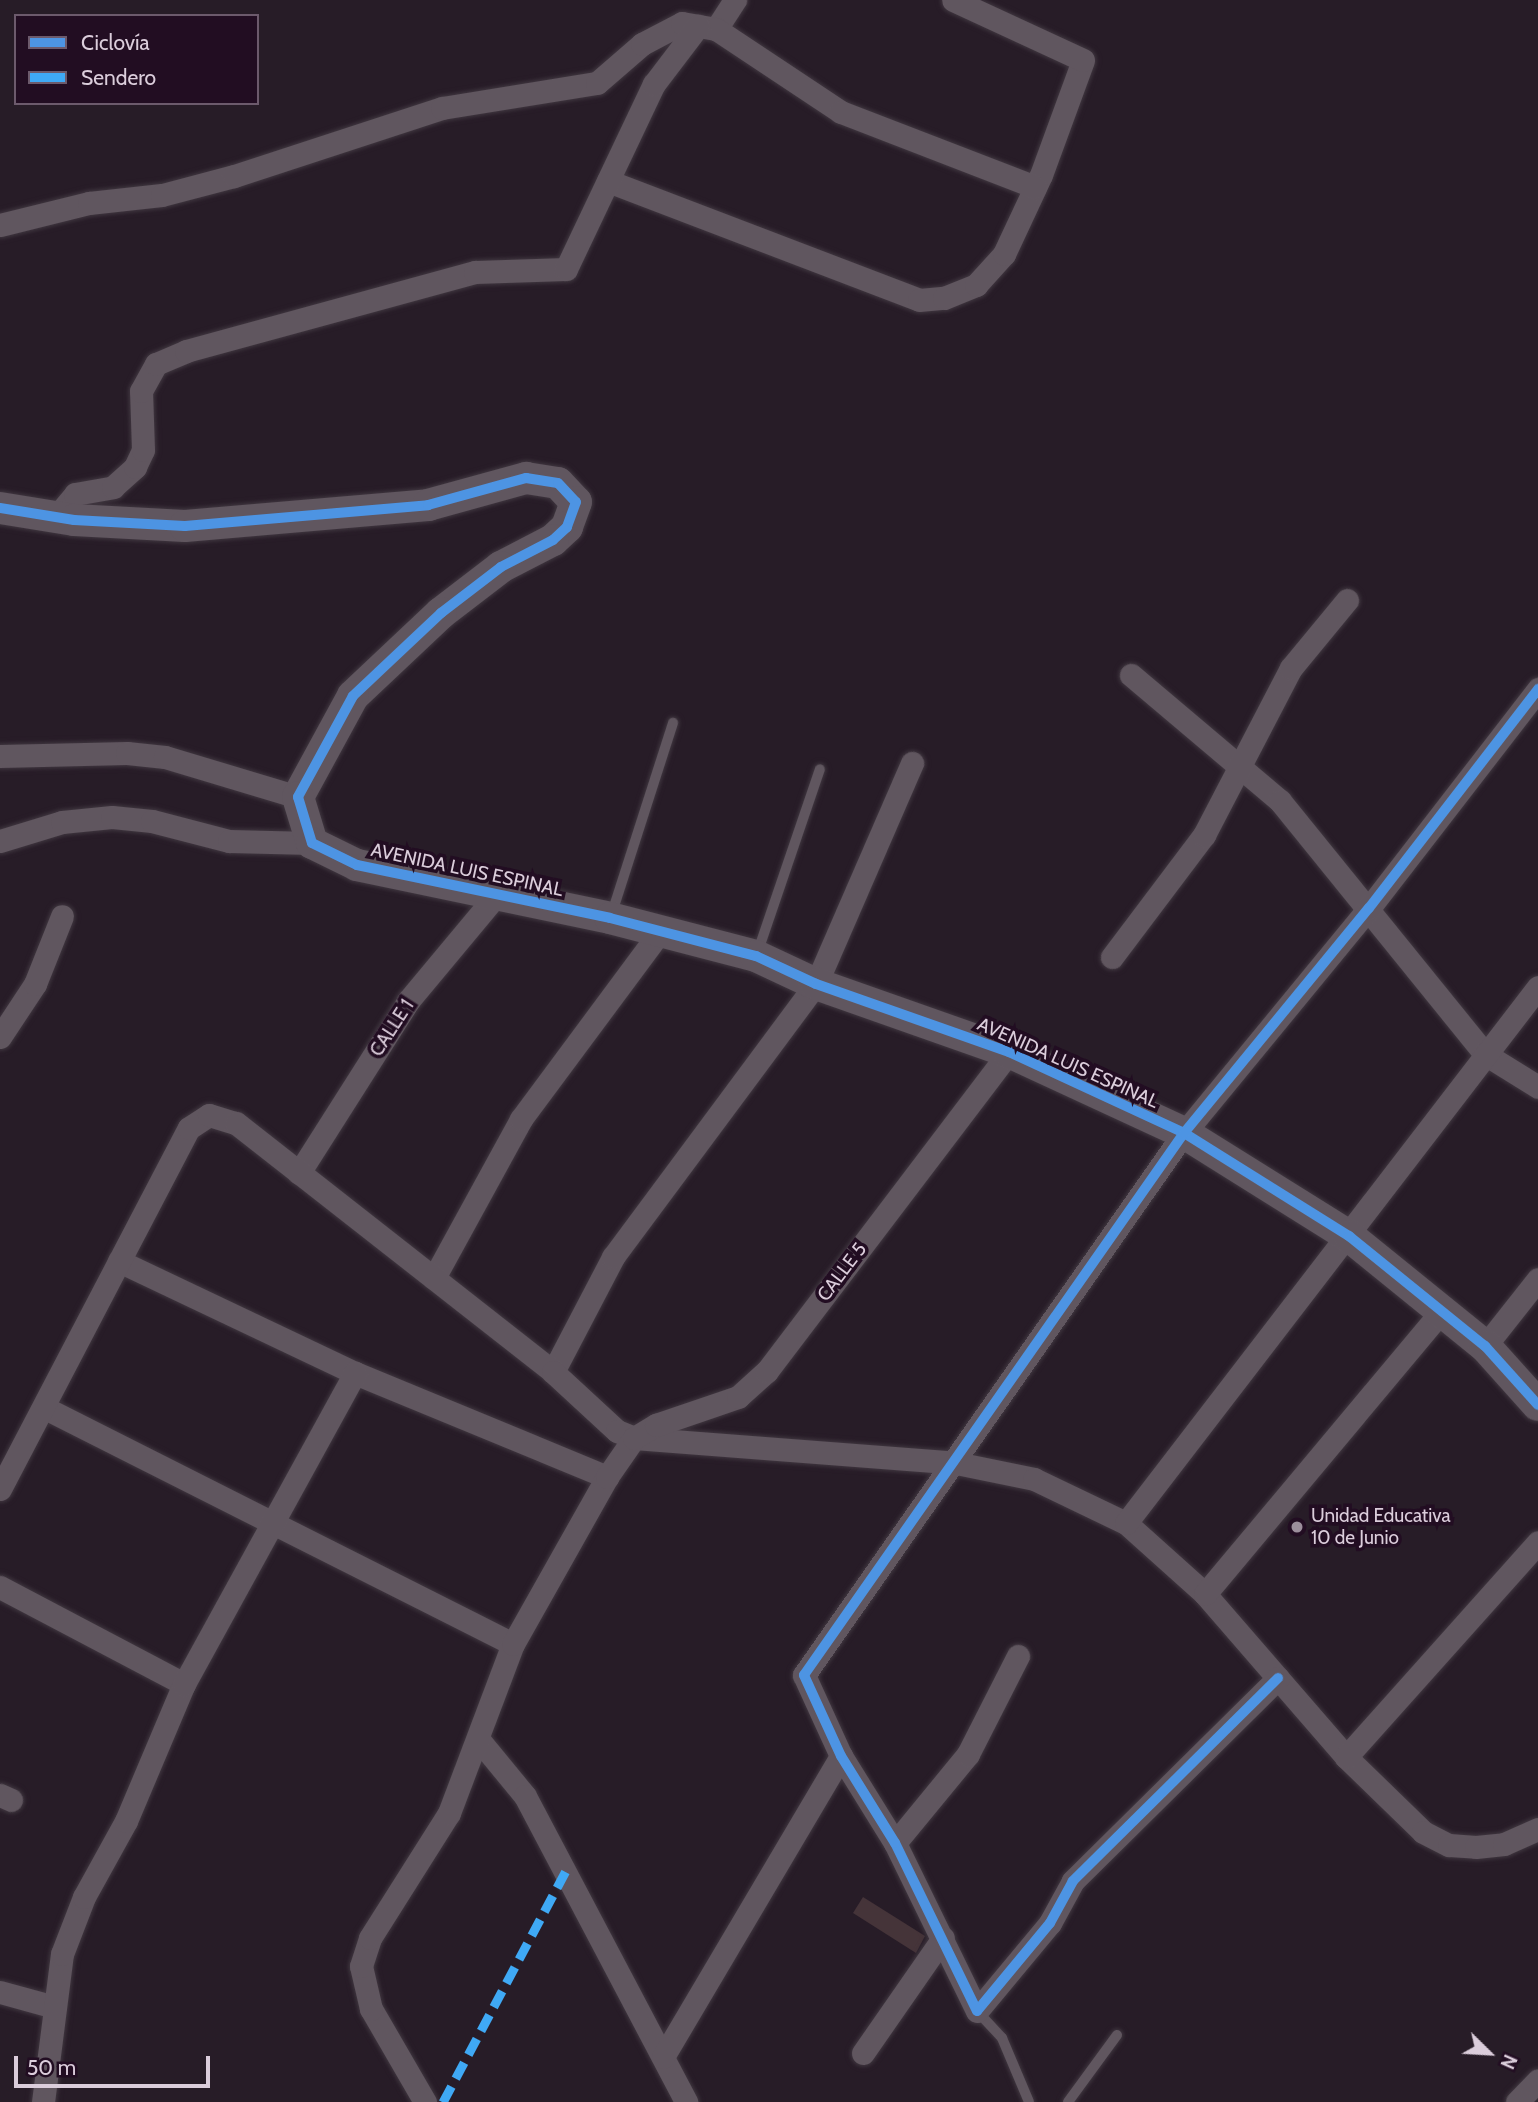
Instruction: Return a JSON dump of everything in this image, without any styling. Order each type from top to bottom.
[{"type":"street","points":[[56,517],[75,494],[113,487],[135,467],[143,450],[141,391],[156,363],[186,351],[475,272],[566,269],[654,84],[735,0]]},
{"type":"street","points":[[608,181],[919,300],[944,298],[976,285],[1004,254],[1035,187],[1083,60],[953,0]]},
{"type":"street","points":[[0,223],[89,203],[121,203],[198,186],[442,108],[597,83],[658,33],[682,23],[707,27],[841,112],[1035,187]]},
{"type":"street","points":[[0,508],[56,517],[185,526],[304,519],[428,505],[526,478],[558,484],[571,492],[576,502],[567,527],[553,540],[501,566],[441,613],[353,696],[298,797],[312,843],[229,841],[152,821],[112,817],[62,822],[0,841]]},
{"type":"street","points":[[1112,957],[1204,835],[1291,668],[1347,600]]},
{"type":"street","points":[[1131,675],[1280,801],[1485,1054],[1538,1087]]},
{"type":"street","points":[[1278,1678],[1073,1881],[1050,1923],[977,2011],[895,1843],[841,1756],[804,1675],[956,1463],[1184,1133],[1369,908],[1538,689]]},
{"type":"street","points":[[0,756],[127,753],[165,757],[298,797]]},
{"type":"street","points":[[553,1371],[613,1257],[816,984],[912,763]]},
{"type":"street","name":"AVENIDA LUIS ESPINAL","points":[[312,843],[357,865],[610,918],[756,956],[816,984],[1009,1052],[1184,1133],[1349,1236],[1443,1309],[1485,1346],[1538,1405]]},
{"type":"street","name":"CALLE 1","points":[[299,1173],[408,1001],[498,893]]},
{"type":"street","points":[[0,1037],[35,984],[62,916]]},
{"type":"street","points":[[433,1278],[521,1119],[660,932]]},
{"type":"street","points":[[1126,1522],[1349,1236],[1538,987]]},
{"type":"street","name":"CALLE 5","points":[[634,1438],[656,1425],[738,1397],[767,1371],[1009,1052]]},
{"type":"street","points":[[0,1489],[189,1128],[209,1115],[236,1123],[553,1371],[607,1424],[634,1438],[956,1463],[1034,1479],[1126,1522],[1205,1594],[1346,1757],[1423,1832],[1449,1845],[1504,1844],[1538,1829]]},
{"type":"street","points":[[119,1261],[355,1373],[607,1477]]},
{"type":"street","points":[[1485,1346],[1538,1279]]},
{"type":"street","points":[[1205,1594],[1443,1309]]},
{"type":"street","points":[[43,2102],[62,1954],[84,1897],[126,1821],[184,1684],[275,1524],[355,1373]]},
{"type":"street","points":[[44,1408],[513,1643]]},
{"type":"street","points":[[425,2102],[371,2009],[361,1966],[370,1938],[449,1813],[480,1740],[513,1643],[607,1477],[634,1438]]},
{"type":"street","points":[[1346,1757],[1538,1542]]},
{"type":"street","points":[[0,1587],[184,1684]]},
{"type":"street","points":[[895,1843],[968,1754],[1018,1656]]},
{"type":"street","points":[[480,1740],[525,1796],[663,2057],[681,2098]]},
{"type":"street","points":[[663,2057],[841,1756]]},
{"type":"street","points":[[863,2053],[943,1938]]},
{"type":"street","points":[[0,1992],[55,2007]]},
{"type":"street","points":[[1517,2102],[1538,2080]]},
{"type":"lane","points":[[610,918],[673,723]]},
{"type":"lane","points":[[756,956],[820,769]]},
{"type":"lane","points":[[977,2011],[1002,2038],[1029,2102]]},
{"type":"lane","points":[[1068,2102],[1117,2035]]},
{"type":"building","points":[[863,1897],[925,1936],[916,1953],[853,1913]]},
{"type":"marked path","points":[[443,2102],[566,1871]]},
{"type":"cycle path","points":[[0,508],[74,520],[185,526],[428,505],[526,478],[558,483],[576,502],[567,527],[553,540],[501,567],[441,613],[353,696],[298,797],[312,843],[357,865],[610,918],[756,956],[816,984],[1009,1052],[1184,1133],[1349,1236],[1485,1346],[1538,1405]]},
{"type":"cycle path","points":[[1278,1678],[1073,1881],[1050,1923],[977,2011],[895,1843],[841,1756],[804,1675],[1184,1133],[1369,908],[1538,689]]},
{"type":"place","name":"Unidad Educativa 10 de Junio","points":[[1297,1527]]}]
